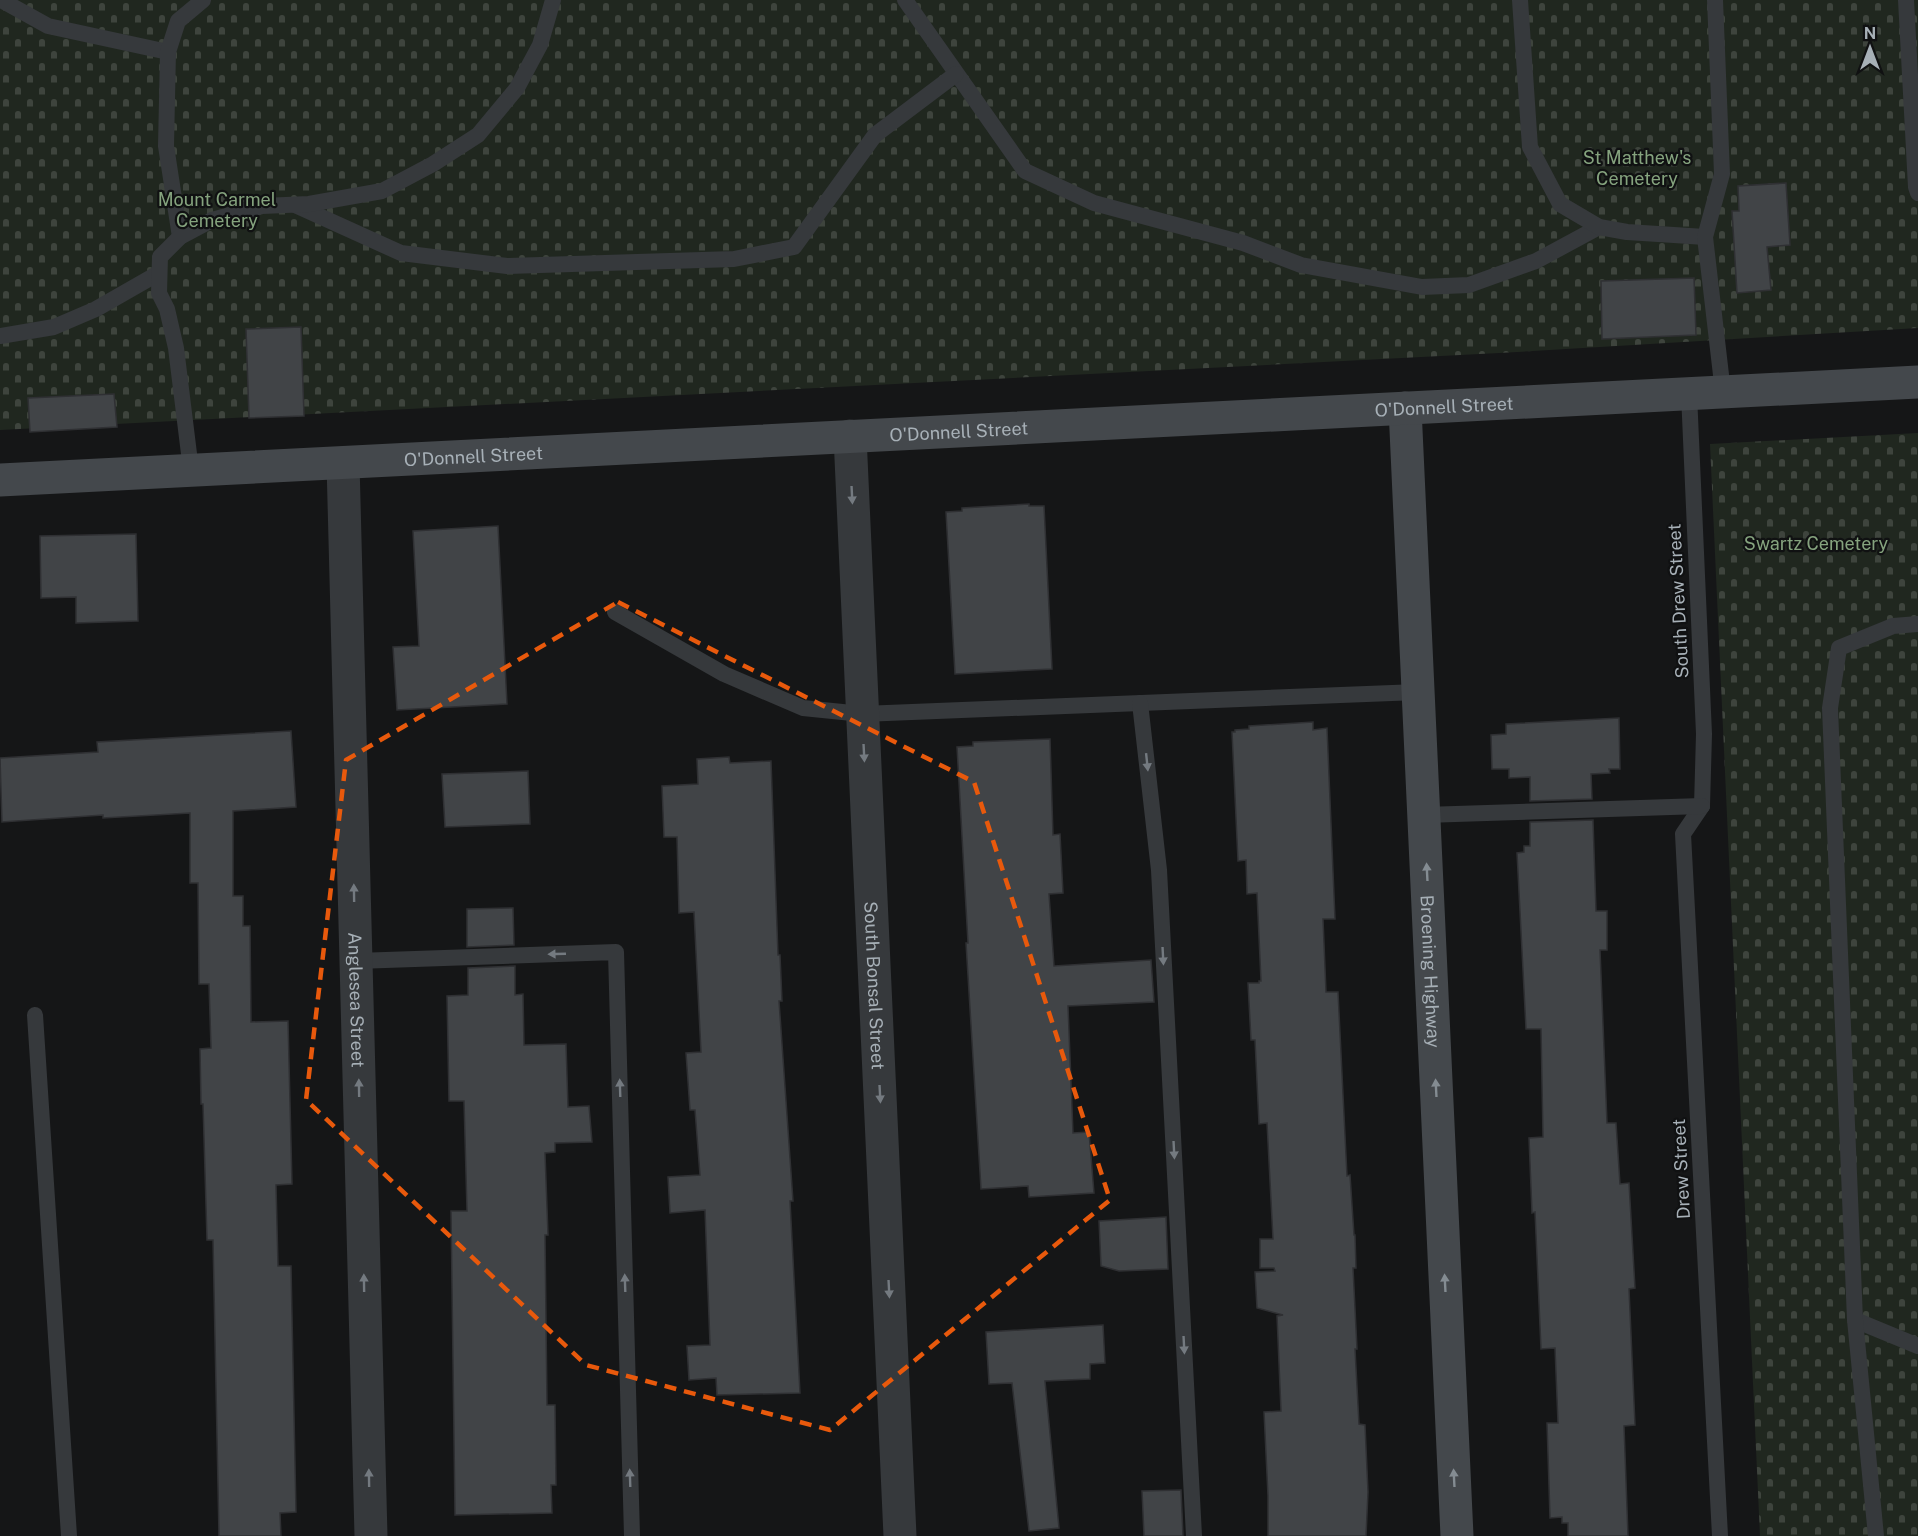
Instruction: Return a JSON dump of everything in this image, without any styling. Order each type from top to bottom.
[{"type":"street","name":"O'Donnell Street","points":[[0,480],[1918,382]]},
{"type":"street","name":"Broening Highway","points":[[1405,408],[1457,1536]]},
{"type":"street","name":"South Bonsal Street","points":[[850,436],[900,1536]]},
{"type":"street","name":"Anglesea Street","points":[[343,463],[371,1536]]},
{"type":"lane","points":[[1,0],[48,26],[168,52]]},
{"type":"lane","points":[[180,237],[166,146],[168,52],[178,21],[203,0]]},
{"type":"lane","points":[[191,470],[176,348],[167,309],[159,292],[160,257],[180,237],[212,220],[262,206],[309,204],[382,191],[433,164],[478,135],[517,88],[540,45],[553,0]]},
{"type":"lane","points":[[905,0],[1025,171],[1094,203],[1243,243],[1301,265],[1422,287],[1469,285],[1536,261],[1599,227]]},
{"type":"lane","points":[[1520,0],[1530,147],[1560,204],[1599,227],[1627,232],[1705,237]]},
{"type":"lane","points":[[1715,0],[1722,174],[1705,237],[1723,392]]},
{"type":"lane","points":[[1906,0],[1918,193]]},
{"type":"lane","points":[[295,205],[401,253],[507,266],[734,259],[794,247],[874,135],[956,74]]},
{"type":"lane","points":[[0,336],[54,327],[96,309],[159,273]]},
{"type":"lane","name":"South Drew Street","points":[[1689,394],[1704,734],[1702,806]]},
{"type":"lane","points":[[615,612],[724,674],[803,708],[862,714],[1418,692]]},
{"type":"lane","points":[[1876,1536],[1856,1320],[1830,708],[1839,648],[1893,626],[1918,624]]},
{"type":"lane","points":[[1140,703],[1159,870],[1194,1536]]},
{"type":"lane","points":[[1424,815],[1702,806]]},
{"type":"lane","name":"Drew Street","points":[[1702,806],[1683,834],[1720,1536]]},
{"type":"lane","points":[[356,961],[616,952],[632,1536]]},
{"type":"lane","points":[[35,1015],[69,1536]]},
{"type":"lane","points":[[1856,1320],[1918,1346]]},
{"type":"highlighted area","points":[[618,602],[974,782],[1110,1200],[830,1430],[586,1365],[306,1100],[346,760]]},
{"type":"green space","name":"Mount Carmel Cemetery","points":[[0,0],[1918,0],[1918,328],[1499,353],[0,430]]},
{"type":"green space","name":"Swartz Cemetery","points":[[1918,433],[1918,1536],[1760,1536],[1710,444]]},
{"type":"building","points":[[1786,183],[1790,245],[1767,247],[1771,290],[1737,293],[1732,211],[1739,211],[1738,186]]},
{"type":"building","points":[[1694,278],[1696,335],[1602,339],[1601,281]]},
{"type":"building","points":[[301,327],[304,416],[249,418],[246,329]]},
{"type":"building","points":[[114,394],[117,427],[30,432],[28,398]]},
{"type":"building","points":[[1029,504],[1029,506],[1044,506],[1052,669],[955,674],[946,512],[962,511],[962,508]]},
{"type":"building","points":[[498,526],[507,704],[397,710],[393,647],[419,646],[413,531]]},
{"type":"building","points":[[136,534],[138,621],[76,623],[76,597],[41,598],[40,536]]},
{"type":"building","points":[[1619,718],[1620,769],[1609,769],[1610,773],[1591,774],[1592,799],[1530,801],[1530,777],[1509,778],[1509,769],[1492,769],[1491,735],[1506,734],[1506,724]]},
{"type":"building","points":[[1313,722],[1313,730],[1327,728],[1335,919],[1323,919],[1326,992],[1338,992],[1347,1176],[1350,1175],[1355,1235],[1356,1268],[1353,1268],[1359,1424],[1365,1425],[1368,1492],[1366,1536],[1268,1536],[1264,1412],[1281,1411],[1277,1316],[1283,1315],[1257,1308],[1255,1272],[1275,1271],[1274,1268],[1260,1268],[1260,1239],[1273,1239],[1267,1123],[1259,1124],[1255,1040],[1251,1040],[1248,983],[1261,981],[1257,893],[1247,894],[1246,860],[1238,861],[1232,732],[1249,729],[1249,726]]},
{"type":"building","points":[[291,731],[296,807],[233,811],[233,896],[243,896],[243,926],[250,926],[251,1022],[288,1021],[292,1184],[276,1185],[278,1266],[291,1266],[296,1512],[280,1513],[281,1536],[219,1536],[213,1240],[207,1240],[200,1049],[211,1048],[209,984],[199,984],[198,883],[190,883],[190,813],[103,818],[103,815],[2,822],[0,758],[98,752],[97,742]]},
{"type":"building","points":[[1050,739],[1053,835],[1060,834],[1063,893],[1049,894],[1054,966],[1151,960],[1154,1002],[1068,1006],[1073,1133],[1089,1132],[1094,1193],[1029,1197],[1028,1186],[981,1189],[957,747],[973,746],[973,742]]},
{"type":"building","points":[[729,757],[730,763],[771,761],[778,955],[780,955],[782,1001],[779,1001],[793,1201],[790,1201],[800,1393],[717,1395],[716,1378],[689,1380],[687,1346],[710,1345],[705,1210],[670,1213],[668,1177],[700,1175],[695,1110],[690,1110],[686,1053],[701,1052],[694,912],[679,913],[677,837],[664,837],[662,786],[698,784],[697,759]]},
{"type":"building","points":[[528,771],[530,824],[445,827],[442,774]]},
{"type":"building","points":[[1593,820],[1596,911],[1607,911],[1607,950],[1600,950],[1607,1123],[1616,1123],[1620,1184],[1629,1183],[1635,1288],[1629,1289],[1635,1425],[1624,1426],[1628,1536],[1568,1536],[1568,1523],[1562,1523],[1562,1517],[1550,1518],[1547,1423],[1558,1423],[1555,1348],[1541,1349],[1535,1212],[1532,1213],[1529,1138],[1543,1137],[1541,1029],[1526,1029],[1517,853],[1524,852],[1524,846],[1530,846],[1530,822]]},
{"type":"building","points":[[513,908],[514,945],[467,947],[467,909]]},
{"type":"building","points":[[515,966],[515,995],[523,994],[524,1045],[566,1044],[568,1107],[589,1106],[592,1142],[555,1143],[555,1152],[545,1153],[548,1235],[545,1235],[547,1405],[555,1405],[556,1485],[551,1485],[552,1513],[455,1515],[451,1211],[467,1211],[464,1101],[449,1101],[447,996],[468,995],[468,968]]},
{"type":"building","points":[[1166,1217],[1168,1269],[1119,1271],[1101,1266],[1099,1221]]},
{"type":"building","points":[[1103,1325],[1105,1363],[1090,1364],[1090,1379],[1045,1381],[1059,1528],[1029,1531],[1012,1383],[989,1384],[986,1332]]},
{"type":"building","points":[[1181,1490],[1183,1536],[1144,1536],[1142,1491]]},
{"type":"park label","name":"St Matthew's Cemetery","points":[[1637,167]]}]
